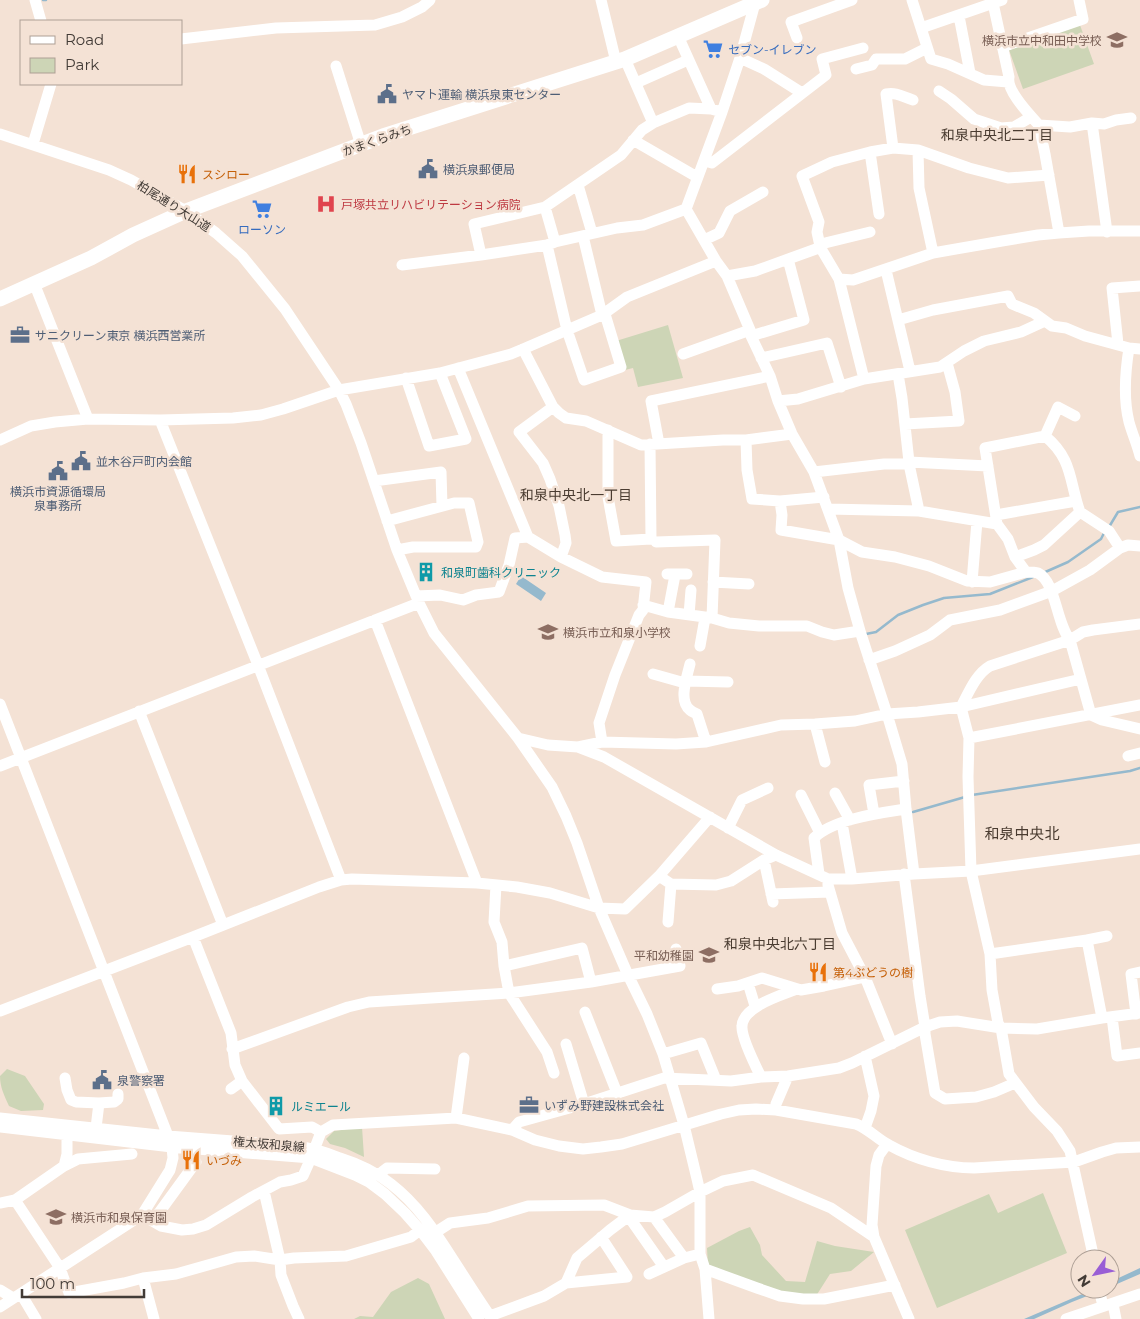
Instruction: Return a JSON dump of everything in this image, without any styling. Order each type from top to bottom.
[{"type":"main road","name":"かまくらみち","points":[[0,299],[186,211],[383,136],[621,60],[759,2]]},
{"type":"street","points":[[35,0],[41,20]]},
{"type":"street","points":[[182,39],[276,28],[375,25],[402,17],[422,7],[430,0]]},
{"type":"street","points":[[601,0],[621,60],[636,84],[653,123]]},
{"type":"street","points":[[797,38],[791,22],[852,0]]},
{"type":"street","points":[[912,0],[931,59],[984,80],[1008,82]]},
{"type":"street","points":[[1002,46],[1084,19],[1079,0]]},
{"type":"street","points":[[759,2],[740,58],[717,110],[705,161],[697,177],[686,209],[716,261],[727,276],[770,376],[792,434],[814,472],[839,540],[848,588],[902,764],[909,874],[920,996],[925,1027],[924,1034],[935,1093],[945,1099],[976,1097],[1015,1083]]},
{"type":"street","points":[[921,28],[998,2],[1002,46],[1009,77],[1008,82],[1018,100],[1038,126],[1059,233]]},
{"type":"street","points":[[959,16],[970,74]]},
{"type":"street","points":[[678,36],[688,60],[717,110]]},
{"type":"street","points":[[705,161],[712,164],[826,75],[822,59],[863,48]]},
{"type":"street","points":[[856,69],[872,65],[876,59],[905,59],[927,48]]},
{"type":"street","points":[[740,58],[764,69],[802,93]]},
{"type":"street","points":[[636,84],[688,60]]},
{"type":"street","points":[[336,66],[361,145]]},
{"type":"street","points":[[33,144],[51,85]]},
{"type":"street","points":[[939,91],[974,119],[1001,128],[1038,126],[1070,128],[1104,124],[1131,118]]},
{"type":"street","points":[[893,148],[886,94],[900,94],[913,100]]},
{"type":"street","points":[[481,255],[474,224],[545,207],[621,155],[642,130],[653,123],[689,108],[717,110]]},
{"type":"street","points":[[1092,125],[1107,232]]},
{"type":"street","name":"柏尾通り大山道","points":[[0,134],[109,170],[131,180],[186,211],[216,233],[242,256],[285,309],[339,390],[362,443],[397,550],[434,633],[518,738],[552,787],[577,843],[599,908],[663,1054],[684,1125],[700,1192],[700,1254],[705,1269],[709,1319]]},
{"type":"street","points":[[633,140],[697,177]]},
{"type":"street","points":[[864,378],[839,279],[822,252],[818,232],[819,222],[802,176],[832,162],[893,148],[918,150],[969,168],[1008,178],[1049,175]]},
{"type":"street","points":[[918,150],[919,188],[933,253]]},
{"type":"street","points":[[870,152],[879,214]]},
{"type":"street","points":[[545,207],[567,330],[584,380],[621,367],[603,315],[578,185]]},
{"type":"street","points":[[704,240],[719,233],[730,211],[763,192]]},
{"type":"street","points":[[402,265],[481,255],[551,243],[617,228],[642,225],[686,209]]},
{"type":"street","points":[[839,279],[853,280],[933,253],[1038,235],[1089,231],[1140,231]]},
{"type":"street","points":[[727,276],[755,272],[816,250],[825,243],[870,232]]},
{"type":"street","points":[[683,354],[751,333],[804,320],[788,259]]},
{"type":"street","points":[[0,440],[31,426],[55,422],[88,419],[233,418],[261,414],[283,409],[339,390],[440,373],[511,354],[603,315],[627,297],[716,261]]},
{"type":"street","points":[[886,270],[910,371]]},
{"type":"street","points":[[34,282],[88,419]]},
{"type":"street","points":[[1118,344],[1112,288],[1140,286]]},
{"type":"street","points":[[898,320],[933,310],[1008,296],[1012,304],[1034,313],[1052,326],[1066,328],[1085,336],[1135,349],[1125,374],[1126,403],[1135,421],[1140,456]]},
{"type":"street","points":[[778,401],[798,399],[841,387],[864,378],[940,367],[964,351],[984,341],[1021,332],[1045,321]]},
{"type":"street","points":[[761,358],[827,342],[841,387]]},
{"type":"street","points":[[523,349],[558,413],[566,418],[586,421],[642,445],[746,440],[792,434]]},
{"type":"street","points":[[904,424],[959,421],[955,392],[947,363]]},
{"type":"street","points":[[458,368],[528,537]]},
{"type":"street","points":[[406,378],[429,446],[466,439],[440,373]]},
{"type":"street","points":[[898,374],[909,463],[919,511]]},
{"type":"street","points":[[608,430],[608,497],[616,541],[651,539],[654,444],[651,401],[770,376]]},
{"type":"street","points":[[554,407],[519,432],[543,463],[550,479],[559,506],[565,534],[566,543],[561,557]]},
{"type":"street","points":[[1045,436],[1058,407],[1075,416]]},
{"type":"street","points":[[160,420],[341,880]]},
{"type":"street","points":[[1120,548],[1106,529],[1078,506],[1069,469],[1063,455],[1054,443],[1045,436],[985,448],[996,520],[1008,539],[1015,557],[1052,590],[1059,618],[1066,636],[1070,640],[1092,715],[1102,720],[1140,729]]},
{"type":"street","points":[[746,440],[747,470],[752,499],[780,501],[824,497]]},
{"type":"street","points":[[814,472],[909,463],[988,466]]},
{"type":"street","points":[[374,481],[441,472],[442,506]]},
{"type":"street","points":[[780,501],[782,515],[781,530],[839,540],[862,552],[929,566],[972,582],[990,582],[1036,575]]},
{"type":"street","points":[[387,521],[454,503],[469,503],[478,542],[476,548],[414,547],[397,550]]},
{"type":"street","points":[[828,509],[919,511],[977,521],[996,520],[1078,506]]},
{"type":"street","points":[[1015,557],[1044,544],[1078,506]]},
{"type":"street","points":[[972,582],[977,521]]},
{"type":"street","points":[[0,766],[375,620],[418,600],[440,595],[463,600],[476,595],[499,592],[509,565],[515,538],[528,537],[561,557],[602,577],[646,582],[642,610],[638,615],[600,723],[602,742]]},
{"type":"street","points":[[656,542],[715,540],[713,582],[700,646]]},
{"type":"street","points":[[870,660],[930,635],[950,620],[1000,610],[1052,590],[1090,570],[1128,544],[1140,546]]},
{"type":"street","points":[[668,612],[671,574],[688,574]]},
{"type":"street","points":[[713,582],[749,584]]},
{"type":"street","points":[[689,615],[691,590]]},
{"type":"street","points":[[643,605],[668,612],[689,615],[706,621],[759,626],[807,626],[834,635],[861,634]]},
{"type":"street","points":[[375,620],[477,883]]},
{"type":"street","points":[[1092,1249],[1070,1151],[1057,1131],[1034,1107],[1009,1074],[992,990],[990,954],[971,871],[969,738],[961,706],[983,670],[990,666],[1070,640],[1083,632],[1140,624]]},
{"type":"street","points":[[690,664],[684,701],[690,710],[697,714],[706,742]]},
{"type":"street","points":[[653,674],[686,682],[728,682]]},
{"type":"street","points":[[518,738],[548,745],[578,747],[602,742],[676,744],[706,742],[781,725],[854,721],[888,714],[961,706],[1081,679]]},
{"type":"street","points":[[0,704],[170,1142],[173,1158],[170,1170],[148,1218]]},
{"type":"street","points":[[969,738],[1140,705]]},
{"type":"street","points":[[139,711],[223,925]]},
{"type":"street","points":[[815,724],[825,762]]},
{"type":"street","points":[[578,747],[604,757],[776,855],[824,876],[852,879],[971,871],[1140,849]]},
{"type":"street","points":[[1128,756],[1140,753]]},
{"type":"street","points":[[874,814],[869,785],[904,780]]},
{"type":"street","points":[[728,828],[742,800],[768,788]]},
{"type":"street","points":[[835,793],[846,822],[852,879]]},
{"type":"street","points":[[801,795],[820,833]]},
{"type":"street","points":[[892,1044],[864,976],[842,933],[814,838],[820,833],[846,822],[874,814],[906,809]]},
{"type":"street","points":[[0,1010],[341,880],[477,883],[550,894],[599,908],[624,909],[659,876],[710,817]]},
{"type":"street","points":[[659,876],[671,884],[716,885],[731,881],[764,860],[776,855]]},
{"type":"street","points":[[764,860],[772,898],[830,892]]},
{"type":"street","points":[[668,922],[671,884]]},
{"type":"street","points":[[496,885],[494,922],[502,942],[509,994],[544,1046],[554,1073]]},
{"type":"street","points":[[990,954],[1107,936]]},
{"type":"street","points":[[193,937],[231,1034],[235,1065],[242,1081],[279,1129],[312,1127],[320,1132]]},
{"type":"street","points":[[1087,940],[1117,1056],[1140,1053]]},
{"type":"street","points":[[504,966],[582,948],[591,982]]},
{"type":"street","points":[[232,1050],[348,1007],[370,1002],[509,994],[591,982],[680,966],[676,950]]},
{"type":"street","points":[[512,1130],[519,1122],[669,1077],[731,1081],[788,1076],[839,1068],[925,1027],[940,1022],[957,1021],[1001,1028],[1038,1029],[1138,1013],[1131,974],[1140,972]]},
{"type":"street","points":[[717,989],[738,986],[762,978],[801,990],[864,976]]},
{"type":"street","points":[[748,983],[755,1006]]},
{"type":"street","points":[[760,1077],[749,1051],[742,1027],[743,1020],[755,1006],[797,988]]},
{"type":"street","points":[[585,1012],[617,1093]]},
{"type":"street","points":[[663,1054],[701,1043],[716,1080]]},
{"type":"street","points":[[566,1044],[584,1104]]},
{"type":"street","points":[[865,1056],[874,1096],[865,1128]]},
{"type":"street","points":[[456,1118],[464,1058]]},
{"type":"street","points":[[776,1110],[776,1104],[788,1076]]},
{"type":"street","points":[[65,1078],[71,1100],[76,1102],[114,1102],[118,1099],[118,1094]]},
{"type":"street","points":[[231,1089],[242,1081]]},
{"type":"street","points":[[96,1128],[99,1103]]},
{"type":"street","points":[[148,1218],[161,1226],[182,1230],[206,1225],[264,1190],[280,1182],[303,1176],[320,1132],[334,1125],[456,1118],[512,1130],[543,1142],[583,1149],[622,1144],[721,1114],[756,1109],[776,1110],[856,1124],[865,1128],[887,1144],[907,1154],[960,1168],[1072,1162],[1116,1148],[1140,1147]]},
{"type":"street","name":"権太坂和泉線","points":[[0,1118],[96,1128],[170,1142]]},
{"type":"street","name":"権太坂和泉線","points":[[0,1127],[67,1135],[170,1142],[296,1146],[369,1182],[385,1194],[420,1230],[487,1318]]},
{"type":"street","points":[[64,1166],[67,1154],[67,1135]]},
{"type":"street","points":[[887,1144],[879,1155],[876,1166],[872,1225],[874,1237],[909,1319]]},
{"type":"street","name":"権太坂和泉線","points":[[313,1153],[360,1164],[392,1184],[409,1200],[436,1232],[487,1318]]},
{"type":"street","points":[[1,1201],[15,1200],[64,1166],[78,1159],[132,1154]]},
{"type":"street","points":[[0,1307],[60,1268],[148,1218],[196,1162]]},
{"type":"street","points":[[378,1175],[386,1168],[435,1169]]},
{"type":"street","points":[[436,1232],[450,1223],[488,1218],[528,1206],[604,1205],[630,1216],[654,1217],[723,1181],[753,1175],[831,1208],[874,1237]]},
{"type":"street","points":[[264,1190],[280,1260],[281,1275],[299,1319]]},
{"type":"street","points":[[15,1200],[60,1268],[69,1293],[143,1278],[176,1274],[236,1257],[254,1256],[280,1260],[346,1256],[411,1237],[420,1230]]},
{"type":"street","points":[[566,1283],[577,1258],[601,1237],[630,1216]]},
{"type":"street","points":[[630,1216],[664,1267]]},
{"type":"street","points":[[654,1217],[684,1258]]},
{"type":"street","points":[[487,1318],[544,1296],[566,1283],[627,1277],[601,1237]]},
{"type":"street","points":[[648,1274],[684,1258],[700,1254]]},
{"type":"street","points":[[705,1269],[780,1296],[803,1299],[824,1299],[895,1285]]},
{"type":"street","points":[[143,1278],[154,1319]]},
{"type":"street","points":[[0,1290],[17,1296],[36,1319]]},
{"type":"street","points":[[1120,1297],[1140,1294]]},
{"type":"street","points":[[1066,1319],[1104,1299],[1116,1319]]},
{"type":"green space","points":[[1080,25],[1094,64],[1023,89],[1009,50]]},
{"type":"green space","points":[[668,325],[683,378],[638,387],[633,368],[625,370],[616,341]]},
{"type":"green space","points":[[7,1069],[25,1076],[44,1104],[43,1110],[21,1111],[9,1106],[0,1080],[0,1076]]},
{"type":"green space","points":[[362,1127],[364,1157],[345,1148],[330,1144],[326,1139],[334,1131]]},
{"type":"green space","points":[[1043,1193],[1067,1253],[937,1308],[905,1230],[989,1194],[998,1213]]},
{"type":"green space","points":[[750,1227],[760,1245],[762,1255],[786,1281],[805,1282],[817,1241],[874,1252],[851,1271],[830,1274],[816,1296],[783,1292],[708,1267],[707,1248]]},
{"type":"green space","points":[[418,1278],[429,1284],[445,1319],[354,1319],[360,1316],[373,1317],[391,1292]]},
{"type":"water","points":[[521,576],[546,593],[541,601],[516,584]]},
{"type":"water","points":[[1140,1268],[1140,1274],[1120,1283],[1120,1277]]},
{"type":"water","points":[[1071,1299],[1080,1299],[1034,1319],[1024,1319]]},
{"type":"waterway","points":[[1109,527],[1118,512],[1140,507]]},
{"type":"waterway","points":[[1043,573],[1068,562],[1101,539],[1104,533]]},
{"type":"waterway","points":[[866,634],[876,632],[898,615],[923,605],[944,598],[990,594],[1033,577]]},
{"type":"waterway","points":[[972,795],[1140,768]]},
{"type":"waterway","points":[[913,812],[965,797]]},
{"type":"place","name":"横浜市立中和田中学校","points":[[1117,40]]},
{"type":"place","name":"セブン-イレブン","points":[[713,49]]},
{"type":"place","name":"ヤマト運輸 横浜泉東センター","points":[[387,94]]},
{"type":"place","name":"横浜泉郵便局","points":[[428,169]]},
{"type":"place","name":"スシロー","points":[[187,174]]},
{"type":"place","name":"戸塚共立リハビリテーション病院","points":[[326,204]]},
{"type":"place","name":"ローソン","points":[[262,209]]},
{"type":"place","name":"サニクリーン東京 横浜西営業所","points":[[20,335]]},
{"type":"place","name":"並木谷戸町内会館","points":[[81,461]]},
{"type":"place","name":"横浜市資源循環局 泉事務所","points":[[58,471]]},
{"type":"place","name":"和泉町歯科クリニック","points":[[426,572]]},
{"type":"place","name":"横浜市立和泉小学校","points":[[548,632]]},
{"type":"place","name":"平和幼稚園","points":[[709,955]]},
{"type":"place","name":"第4ぶどうの樹","points":[[818,972]]},
{"type":"place","name":"泉警察署","points":[[102,1080]]},
{"type":"place","name":"いずみ野建設株式会社","points":[[529,1105]]},
{"type":"place","name":"ルミエール","points":[[276,1106]]},
{"type":"place","name":"いづみ","points":[[191,1160]]},
{"type":"place","name":"横浜市和泉保育園","points":[[56,1217]]},
{"type":"district","name":"和泉中央北二丁目","points":[[997,135]]},
{"type":"district","name":"和泉中央北一丁目","points":[[576,495]]},
{"type":"district","name":"和泉中央北","points":[[1022,833]]},
{"type":"district","name":"和泉中央北六丁目","points":[[780,944]]}]
